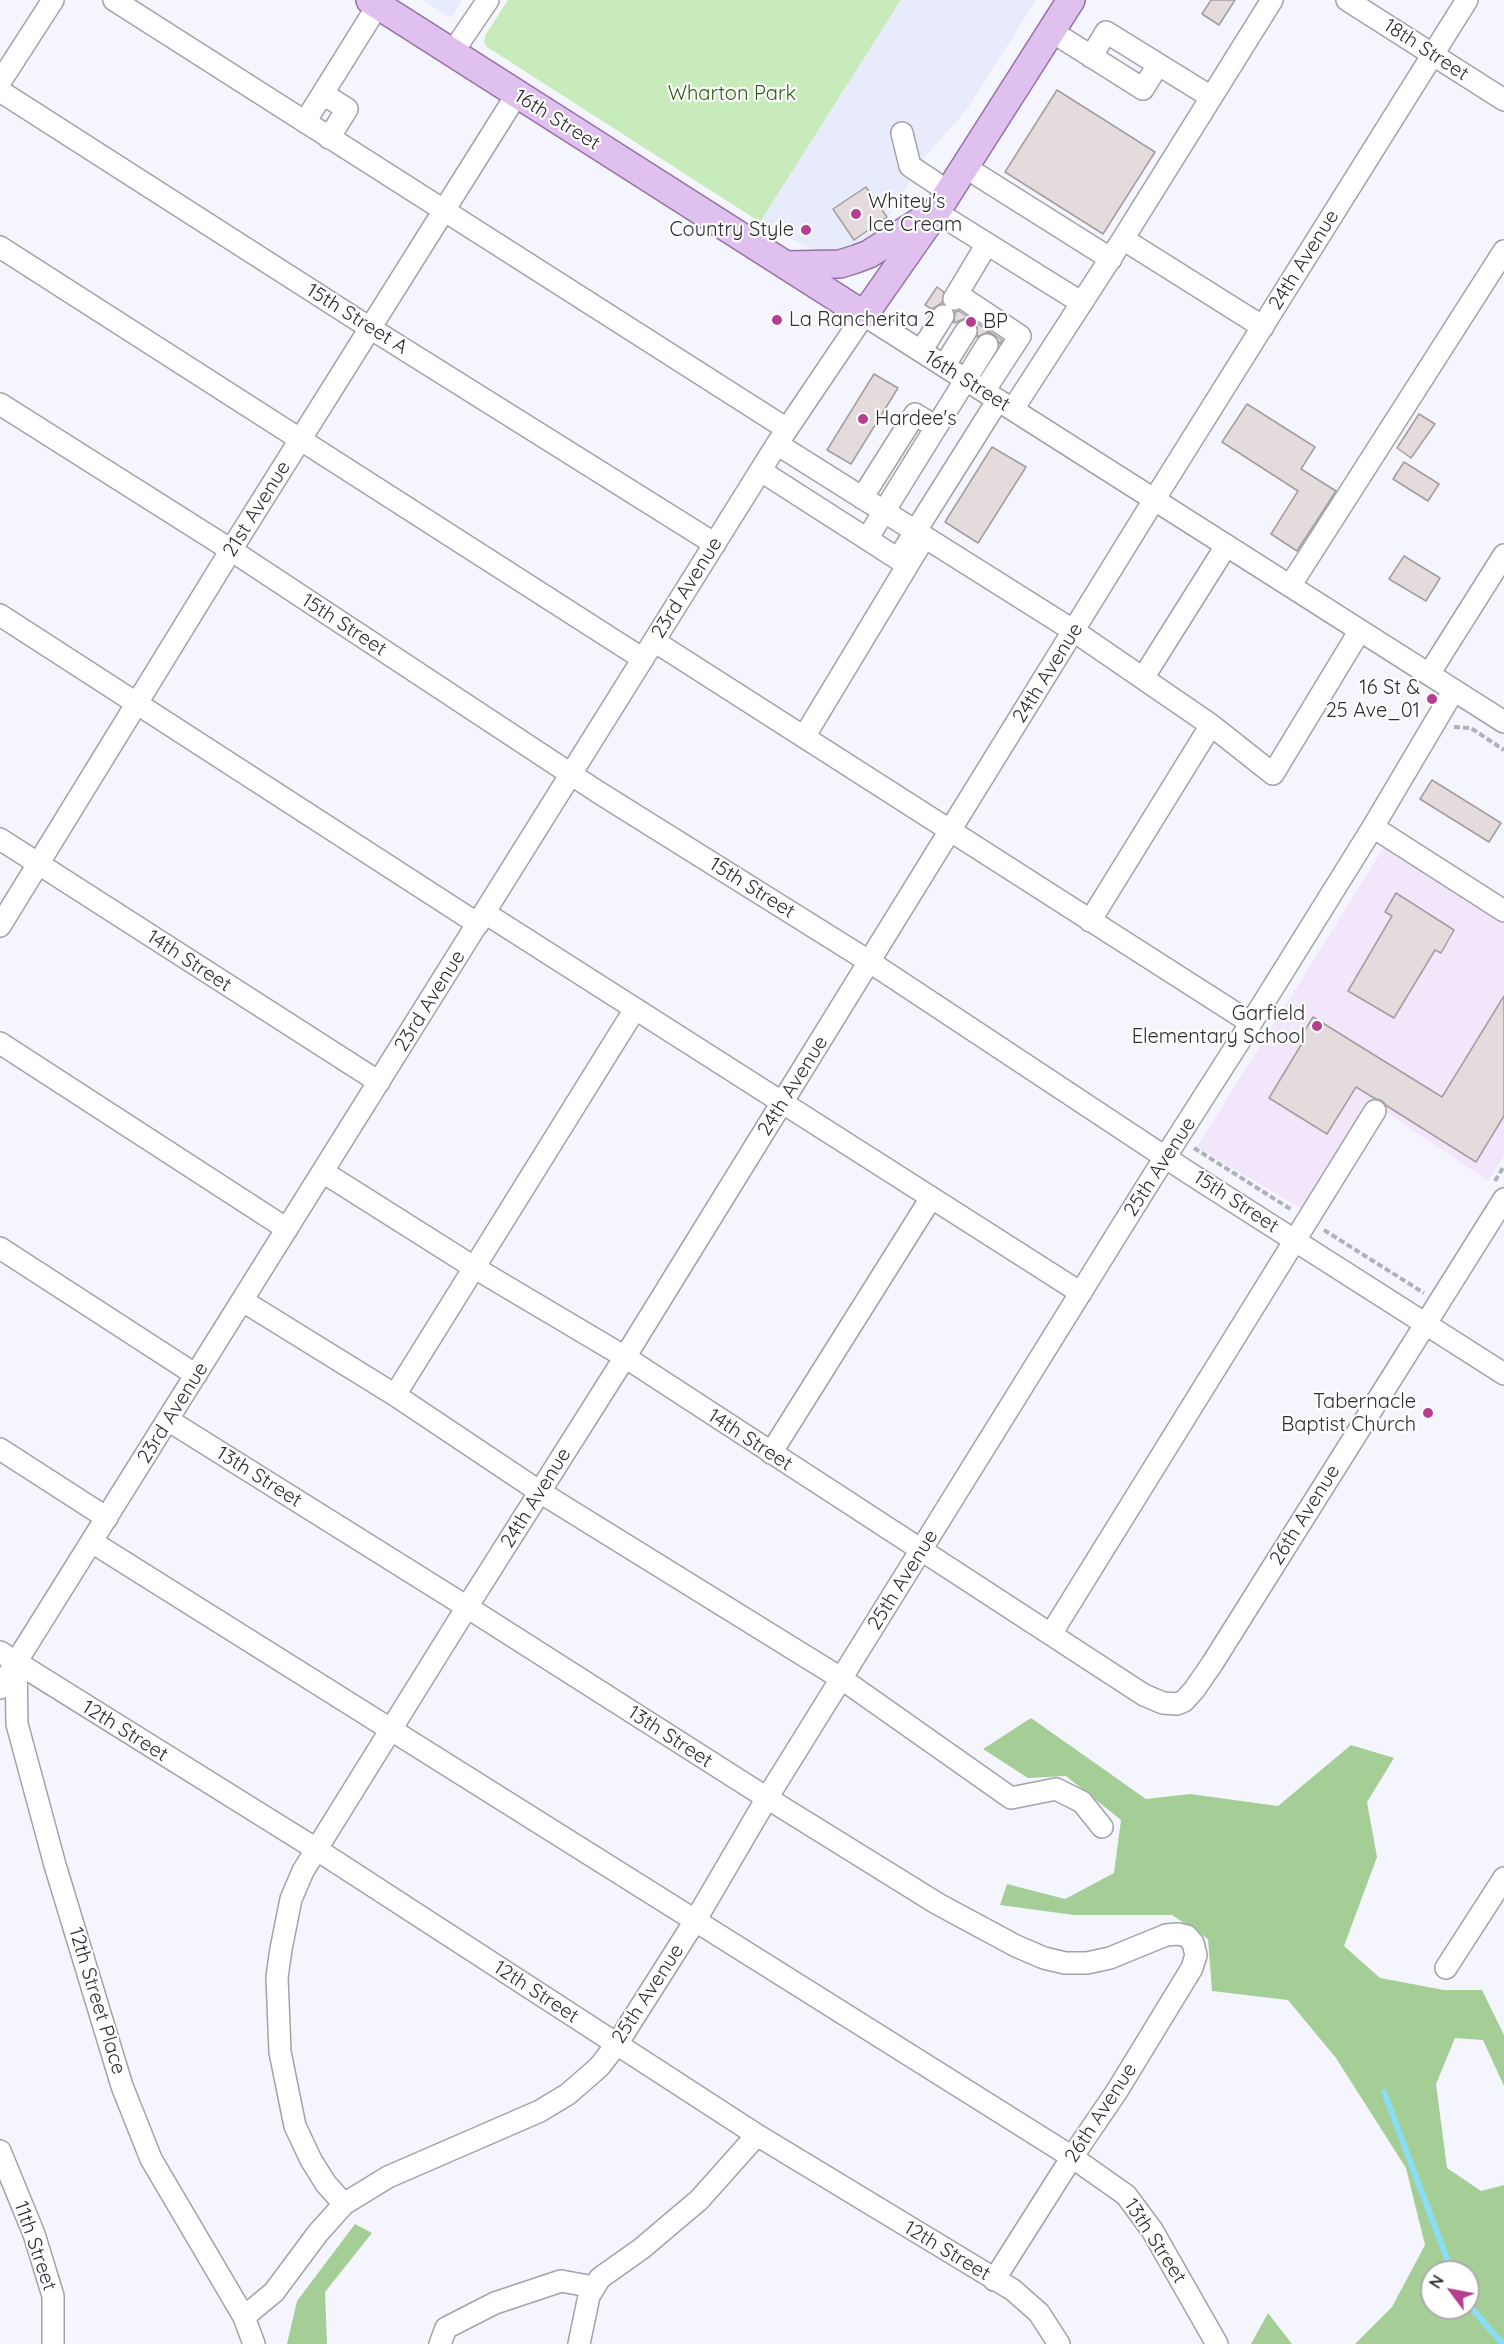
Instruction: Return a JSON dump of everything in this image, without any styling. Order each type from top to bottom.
[{"type":"main road","points":[[864,315],[942,202],[1071,0]]},
{"type":"main road","name":"16th Street","points":[[374,2],[864,315]]},
{"type":"main road","points":[[786,265],[840,264],[869,254],[942,202]]},
{"type":"street","points":[[0,82],[53,0]]},
{"type":"street","points":[[114,0],[444,211],[782,437],[862,498],[1143,678],[1211,725],[1273,774],[1359,632]]},
{"type":"street","points":[[453,53],[488,0]]},
{"type":"street","points":[[804,736],[999,400],[1082,303],[1272,0]]},
{"type":"street","name":"18th Street","points":[[1347,0],[1504,100]]},
{"type":"street","name":"24th Avenue","points":[[344,2204],[326,2184],[311,2160],[296,2126],[280,2052],[278,1977],[280,1948],[291,1899],[316,1849],[625,1357],[1154,500],[1467,0]]},
{"type":"street","points":[[305,122],[374,2]]},
{"type":"street","points":[[1051,31],[1143,89],[1158,65]]},
{"type":"street","points":[[1091,57],[1106,32],[1211,97]]},
{"type":"street","name":"15th Street A","points":[[0,92],[369,328],[715,544]]},
{"type":"street","points":[[323,94],[347,109],[329,138]]},
{"type":"street","name":"21st Avenue","points":[[0,927],[231,550],[517,94]]},
{"type":"street","points":[[902,133],[910,166],[942,202],[987,244],[1082,303]]},
{"type":"street","points":[[965,166],[1111,259]]},
{"type":"street","points":[[1123,240],[1263,327]]},
{"type":"street","points":[[921,351],[987,244]]},
{"type":"street","points":[[0,247],[643,659]]},
{"type":"street","points":[[1290,586],[1504,251]]},
{"type":"street","points":[[951,303],[996,332],[1020,336],[999,400]]},
{"type":"street","name":"16th Street","points":[[864,315],[1359,632],[1504,722]]},
{"type":"street","name":"23rd Avenue","points":[[0,1688],[8,1657],[92,1542],[760,471],[864,315]]},
{"type":"street","points":[[944,366],[974,318]]},
{"type":"street","points":[[867,539],[996,332]]},
{"type":"street","name":"15th Street","points":[[0,404],[231,550],[572,774],[870,962],[1504,1374]]},
{"type":"street","points":[[862,498],[915,414],[936,427]]},
{"type":"street","points":[[760,471],[898,559],[920,535]]},
{"type":"street","points":[[1143,678],[1226,546]]},
{"type":"street","points":[[1429,674],[1504,555]]},
{"type":"street","points":[[0,615],[481,919],[635,1009],[1081,1293]]},
{"type":"street","points":[[654,641],[1251,1023]]},
{"type":"street","name":"25th Avenue","points":[[244,2317],[274,2292],[318,2233],[344,2204],[388,2177],[540,2111],[568,2094],[598,2067],[617,2044],[695,1921],[766,1798],[1373,827],[1454,690]]},
{"type":"street","points":[[1090,921],[1211,725]]},
{"type":"street","points":[[1373,827],[1504,911]]},
{"type":"street","name":"14th Street","points":[[0,838],[379,1082]]},
{"type":"street","points":[[395,1395],[635,1009]]},
{"type":"street","points":[[0,1043],[287,1229]]},
{"type":"street","points":[[1051,1634],[1375,1111]]},
{"type":"street","name":"14th Street","points":[[323,1172],[475,1268],[625,1357],[1144,1695],[1162,1702],[1177,1704]]},
{"type":"street","points":[[771,1453],[931,1198]]},
{"type":"street","name":"26th Avenue","points":[[1177,1704],[1184,1701],[1194,1690],[1212,1664],[1504,1199]]},
{"type":"street","points":[[0,1248],[196,1376]]},
{"type":"street","points":[[243,1301],[395,1395],[540,1492],[842,1679],[1011,1798],[1056,1790],[1082,1802],[1102,1827]]},
{"type":"street","name":"13th Street","points":[[168,1420],[766,1798],[938,1904],[1016,1946],[1044,1958],[1065,1963],[1088,1963],[1110,1958],[1166,1935],[1187,1936],[1193,1943]]},
{"type":"street","points":[[0,1449],[107,1518]]},
{"type":"street","name":"13th Street","points":[[92,1542],[1072,2157],[1126,2195],[1152,2230],[1217,2344]]},
{"type":"street","name":"12th Street","points":[[8,1657],[316,1849],[758,2136],[1013,2290],[1039,2313],[1059,2344]]},
{"type":"street","name":"12th Street Place","points":[[8,1657],[17,1724],[55,1865],[122,2086],[151,2159],[244,2317]]},
{"type":"street","points":[[1446,1968],[1504,1878]]},
{"type":"street","name":"26th Avenue","points":[[994,2280],[1117,2091],[1192,1968],[1196,1955],[1193,1943]]},
{"type":"street","points":[[579,2344],[585,2313],[594,2287],[600,2278],[641,2249],[699,2200],[758,2136]]},
{"type":"street","name":"11th Street","points":[[0,2151],[34,2234],[53,2296],[53,2344]]},
{"type":"street","points":[[440,2344],[446,2328],[495,2303],[561,2281],[594,2287]]},
{"type":"street","points":[[244,2317],[254,2344]]},
{"type":"shaded area","points":[[423,0],[462,0],[451,18]]},
{"type":"shaded area","points":[[901,0],[1036,0],[968,108],[919,164],[896,206],[881,227],[838,251],[815,251],[760,222]]},
{"type":"shaded area","name":"Garfield Elementary School","points":[[1384,847],[1504,921],[1504,1156],[1488,1181],[1371,1102],[1304,1210],[1197,1147]]},
{"type":"green space","name":"Wharton Park","points":[[508,0],[901,0],[760,222],[487,47],[484,42],[486,34]]},
{"type":"green space","points":[[1031,1718],[1146,1799],[1190,1794],[1278,1806],[1351,1745],[1394,1758],[1367,1802],[1377,1857],[1344,1946],[1380,1978],[1444,1990],[1482,1990],[1504,2035],[1504,2086],[1483,2040],[1455,2038],[1436,2084],[1447,2168],[1481,2191],[1504,2185],[1504,2344],[1355,2344],[1392,2307],[1425,2245],[1406,2168],[1336,2058],[1288,2000],[1212,1991],[1208,1939],[1172,1915],[1074,1915],[1000,1905],[1007,1884],[1065,1899],[1114,1873],[1121,1820],[1066,1776],[1028,1778],[983,1749]]},
{"type":"green space","points":[[355,2224],[372,2233],[325,2292],[327,2344],[287,2344],[297,2301]]},
{"type":"green space","points":[[1268,2313],[1292,2344],[1251,2344]]},
{"type":"building","points":[[1211,0],[1235,0],[1219,25],[1202,14]]},
{"type":"building","points":[[1057,90],[1155,152],[1103,234],[1005,172]]},
{"type":"building","points":[[866,187],[887,217],[854,240],[833,209]]},
{"type":"building","points":[[937,287],[944,292],[942,303],[932,309],[925,305]]},
{"type":"building","points":[[959,311],[1002,340],[1000,344],[994,335],[988,332],[977,337],[977,326],[972,320],[966,318],[954,323],[955,312]]},
{"type":"building","name":"Hardee's","points":[[874,374],[898,388],[851,464],[827,450]]},
{"type":"building","points":[[1247,404],[1315,447],[1301,469],[1336,491],[1297,551],[1271,534],[1298,491],[1222,442]]},
{"type":"building","points":[[1419,414],[1435,424],[1411,458],[1397,448]]},
{"type":"building","points":[[992,447],[1026,467],[978,543],[945,522]]},
{"type":"building","points":[[1404,462],[1439,484],[1428,501],[1393,479]]},
{"type":"building","points":[[1404,556],[1440,578],[1426,601],[1389,579]]},
{"type":"building","points":[[1432,780],[1501,823],[1489,842],[1420,799]]},
{"type":"building","points":[[1396,893],[1454,930],[1441,953],[1435,950],[1394,1018],[1348,991],[1392,916],[1385,912]]},
{"type":"building","name":"Garfield Elementary School","points":[[1504,996],[1504,1116],[1476,1162],[1382,1101],[1356,1087],[1327,1134],[1269,1098],[1304,1040],[1300,1038],[1313,1017],[1442,1097]]},
{"type":"waterway","points":[[1384,2092],[1447,2260]]},
{"type":"waterway","points":[[1480,2318],[1503,2344]]},
{"type":"place","name":"Whitey's Ice Cream","points":[[856,214]]},
{"type":"place","name":"Country Style","points":[[806,230]]},
{"type":"place","name":"La Rancherita 2","points":[[777,320]]},
{"type":"place","name":"BP","points":[[971,322]]},
{"type":"place","name":"Hardee's","points":[[863,419]]},
{"type":"place","name":"16 St & 25 Ave_01","points":[[1432,699]]},
{"type":"place","name":"Garfield Elementary School","points":[[1317,1026]]},
{"type":"place","name":"Tabernacle Baptist Church","points":[[1428,1413]]}]
